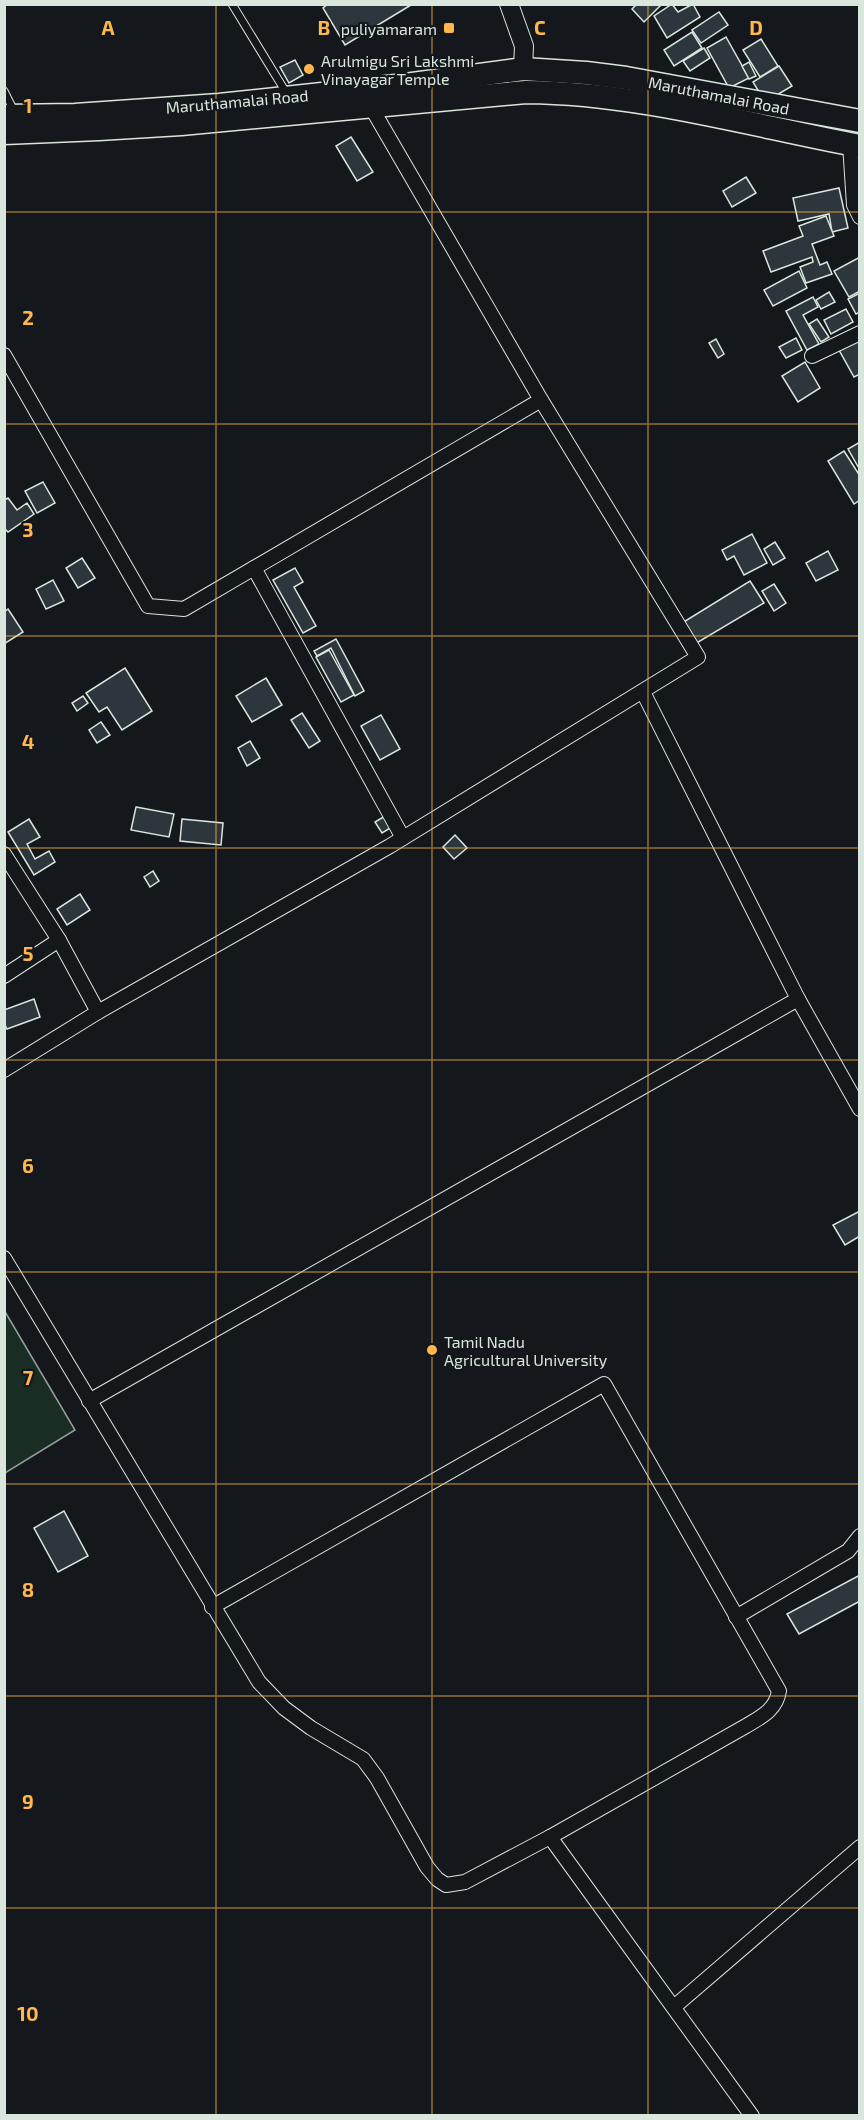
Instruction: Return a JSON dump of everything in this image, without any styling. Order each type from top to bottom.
[{"type":"main road","name":"Maruthamalai Road","points":[[8,122],[219,105],[405,85],[523,69],[626,78],[860,121]]},
{"type":"main road","name":"Maruthamalai Road","points":[[8,122],[99,129],[526,92],[562,93],[694,111],[854,145]]},
{"type":"street","points":[[509,4],[524,46],[523,69]]},
{"type":"street","points":[[4,1070],[98,1012],[403,838],[698,657],[541,400],[371,107]]},
{"type":"street","points":[[854,145],[854,205],[860,218]]},
{"type":"street","points":[[812,356],[860,333]]},
{"type":"street","points":[[4,355],[148,606],[184,609],[541,400]]},
{"type":"street","points":[[254,568],[403,838]]},
{"type":"street","points":[[643,692],[798,999],[860,1109]]},
{"type":"street","points":[[4,854],[59,940],[98,1012]]},
{"type":"street","points":[[4,976],[59,940]]},
{"type":"street","points":[[89,1401],[798,999]]},
{"type":"street","points":[[4,1258],[212,1607],[259,1682],[269,1694],[311,1728],[363,1760],[377,1778],[427,1866],[437,1879],[446,1885],[465,1882],[550,1837],[746,1726],[767,1713],[776,1703],[779,1691],[604,1384],[212,1607]]},
{"type":"street","points":[[736,1617],[848,1551],[860,1536]]},
{"type":"street","points":[[550,1837],[752,2115]]},
{"type":"street","points":[[674,2007],[860,1847]]},
{"type":"lane","points":[[232,4],[289,97]]},
{"type":"lane","points":[[4,91],[8,122]]},
{"type":"green space","points":[[4,1310],[75,1430],[5,1473],[4,1473]]},
{"type":"building","points":[[328,4],[411,5],[345,45],[323,8]]},
{"type":"building","points":[[637,4],[662,4],[644,22],[632,9]]},
{"type":"building","points":[[672,4],[678,12],[693,4],[700,17],[667,38],[654,16]]},
{"type":"building","points":[[719,12],[728,25],[701,43],[692,30]]},
{"type":"building","points":[[692,32],[702,48],[674,66],[664,50]]},
{"type":"building","points":[[726,37],[749,78],[729,88],[707,48]]},
{"type":"building","points":[[761,39],[778,66],[760,77],[743,50]]},
{"type":"building","points":[[704,48],[710,58],[690,71],[683,61]]},
{"type":"building","points":[[295,60],[303,75],[289,83],[280,67]]},
{"type":"building","points":[[749,62],[756,76],[749,79],[742,66]]},
{"type":"building","points":[[779,66],[792,86],[765,102],[753,82]]},
{"type":"building","points":[[351,137],[373,172],[357,181],[336,146]]},
{"type":"building","points":[[746,177],[756,193],[732,207],[723,191]]},
{"type":"building","points":[[839,188],[848,228],[832,232],[829,214],[798,221],[793,198]]},
{"type":"building","points":[[826,216],[834,236],[812,244],[820,265],[827,262],[832,274],[806,283],[800,267],[813,262],[812,257],[771,272],[763,251],[803,236],[799,226]]},
{"type":"building","points":[[860,257],[860,291],[849,297],[834,271]]},
{"type":"building","points":[[799,271],[807,288],[773,306],[764,290]]},
{"type":"building","points":[[829,292],[835,302],[821,309],[816,300]]},
{"type":"building","points":[[860,293],[860,312],[856,314],[848,299]]},
{"type":"building","points":[[813,297],[818,307],[803,315],[819,344],[807,350],[786,311]]},
{"type":"building","points":[[846,309],[853,322],[831,334],[824,320]]},
{"type":"building","points":[[817,319],[829,337],[821,342],[809,324]]},
{"type":"building","points":[[796,338],[802,350],[786,358],[779,347]]},
{"type":"building","points":[[716,339],[724,354],[718,358],[709,343]]},
{"type":"building","points":[[857,341],[860,345],[860,374],[854,377],[839,350]]},
{"type":"building","points":[[805,362],[820,388],[798,402],[782,376]]},
{"type":"building","points":[[860,442],[860,470],[848,449]]},
{"type":"building","points":[[844,451],[860,476],[860,500],[854,504],[828,461]]},
{"type":"building","points":[[43,482],[55,503],[37,513],[25,491]]},
{"type":"building","points":[[8,498],[17,510],[27,503],[34,514],[8,532],[4,528],[4,500]]},
{"type":"building","points":[[752,534],[767,563],[744,575],[734,556],[727,560],[722,550]]},
{"type":"building","points":[[775,542],[785,558],[773,565],[764,549]]},
{"type":"building","points":[[828,551],[838,570],[816,581],[806,563]]},
{"type":"building","points":[[82,558],[95,578],[78,588],[66,568]]},
{"type":"building","points":[[295,568],[303,582],[294,587],[316,626],[303,633],[273,580]]},
{"type":"building","points":[[53,580],[64,601],[46,609],[36,589]]},
{"type":"building","points":[[750,581],[764,603],[695,644],[682,623]]},
{"type":"building","points":[[774,584],[786,603],[774,611],[762,591]]},
{"type":"building","points":[[8,609],[23,632],[4,644],[4,612]]},
{"type":"building","points":[[336,639],[364,691],[355,696],[331,648],[317,656],[314,651]]},
{"type":"building","points":[[329,650],[354,695],[341,702],[316,657]]},
{"type":"building","points":[[125,668],[152,711],[122,730],[107,707],[99,712],[86,693]]},
{"type":"building","points":[[266,678],[282,705],[252,722],[236,696]]},
{"type":"building","points":[[83,696],[88,703],[77,711],[72,703]]},
{"type":"building","points":[[302,713],[320,741],[309,748],[291,720]]},
{"type":"building","points":[[381,715],[400,749],[380,760],[361,726]]},
{"type":"building","points":[[101,722],[110,735],[97,743],[89,730]]},
{"type":"building","points":[[250,741],[260,758],[247,766],[238,748]]},
{"type":"building","points":[[136,807],[174,814],[169,837],[131,830]]},
{"type":"building","points":[[385,816],[392,827],[382,833],[375,822]]},
{"type":"building","points":[[29,819],[40,837],[27,844],[35,859],[49,851],[55,862],[34,875],[8,832]]},
{"type":"building","points":[[182,819],[223,823],[221,845],[180,841]]},
{"type":"building","points":[[455,835],[467,848],[454,859],[443,847]]},
{"type":"building","points":[[153,871],[159,881],[150,887],[144,877]]},
{"type":"building","points":[[80,894],[90,910],[67,925],[57,909]]},
{"type":"building","points":[[34,999],[40,1017],[7,1029],[4,1023],[4,1010]]},
{"type":"building","points":[[860,1211],[860,1236],[845,1245],[833,1225]]},
{"type":"building","points":[[64,1511],[88,1556],[58,1572],[34,1528]]},
{"type":"building","points":[[860,1575],[860,1601],[799,1634],[787,1614]]},
{"type":"place","name":"puliyamaram","points":[[449,28]]},
{"type":"place","name":"Arulmigu Sri Lakshmi Vinayagar Temple","points":[[309,69]]},
{"type":"place","name":"Tamil Nadu Agricultural University","points":[[432,1350]]}]
